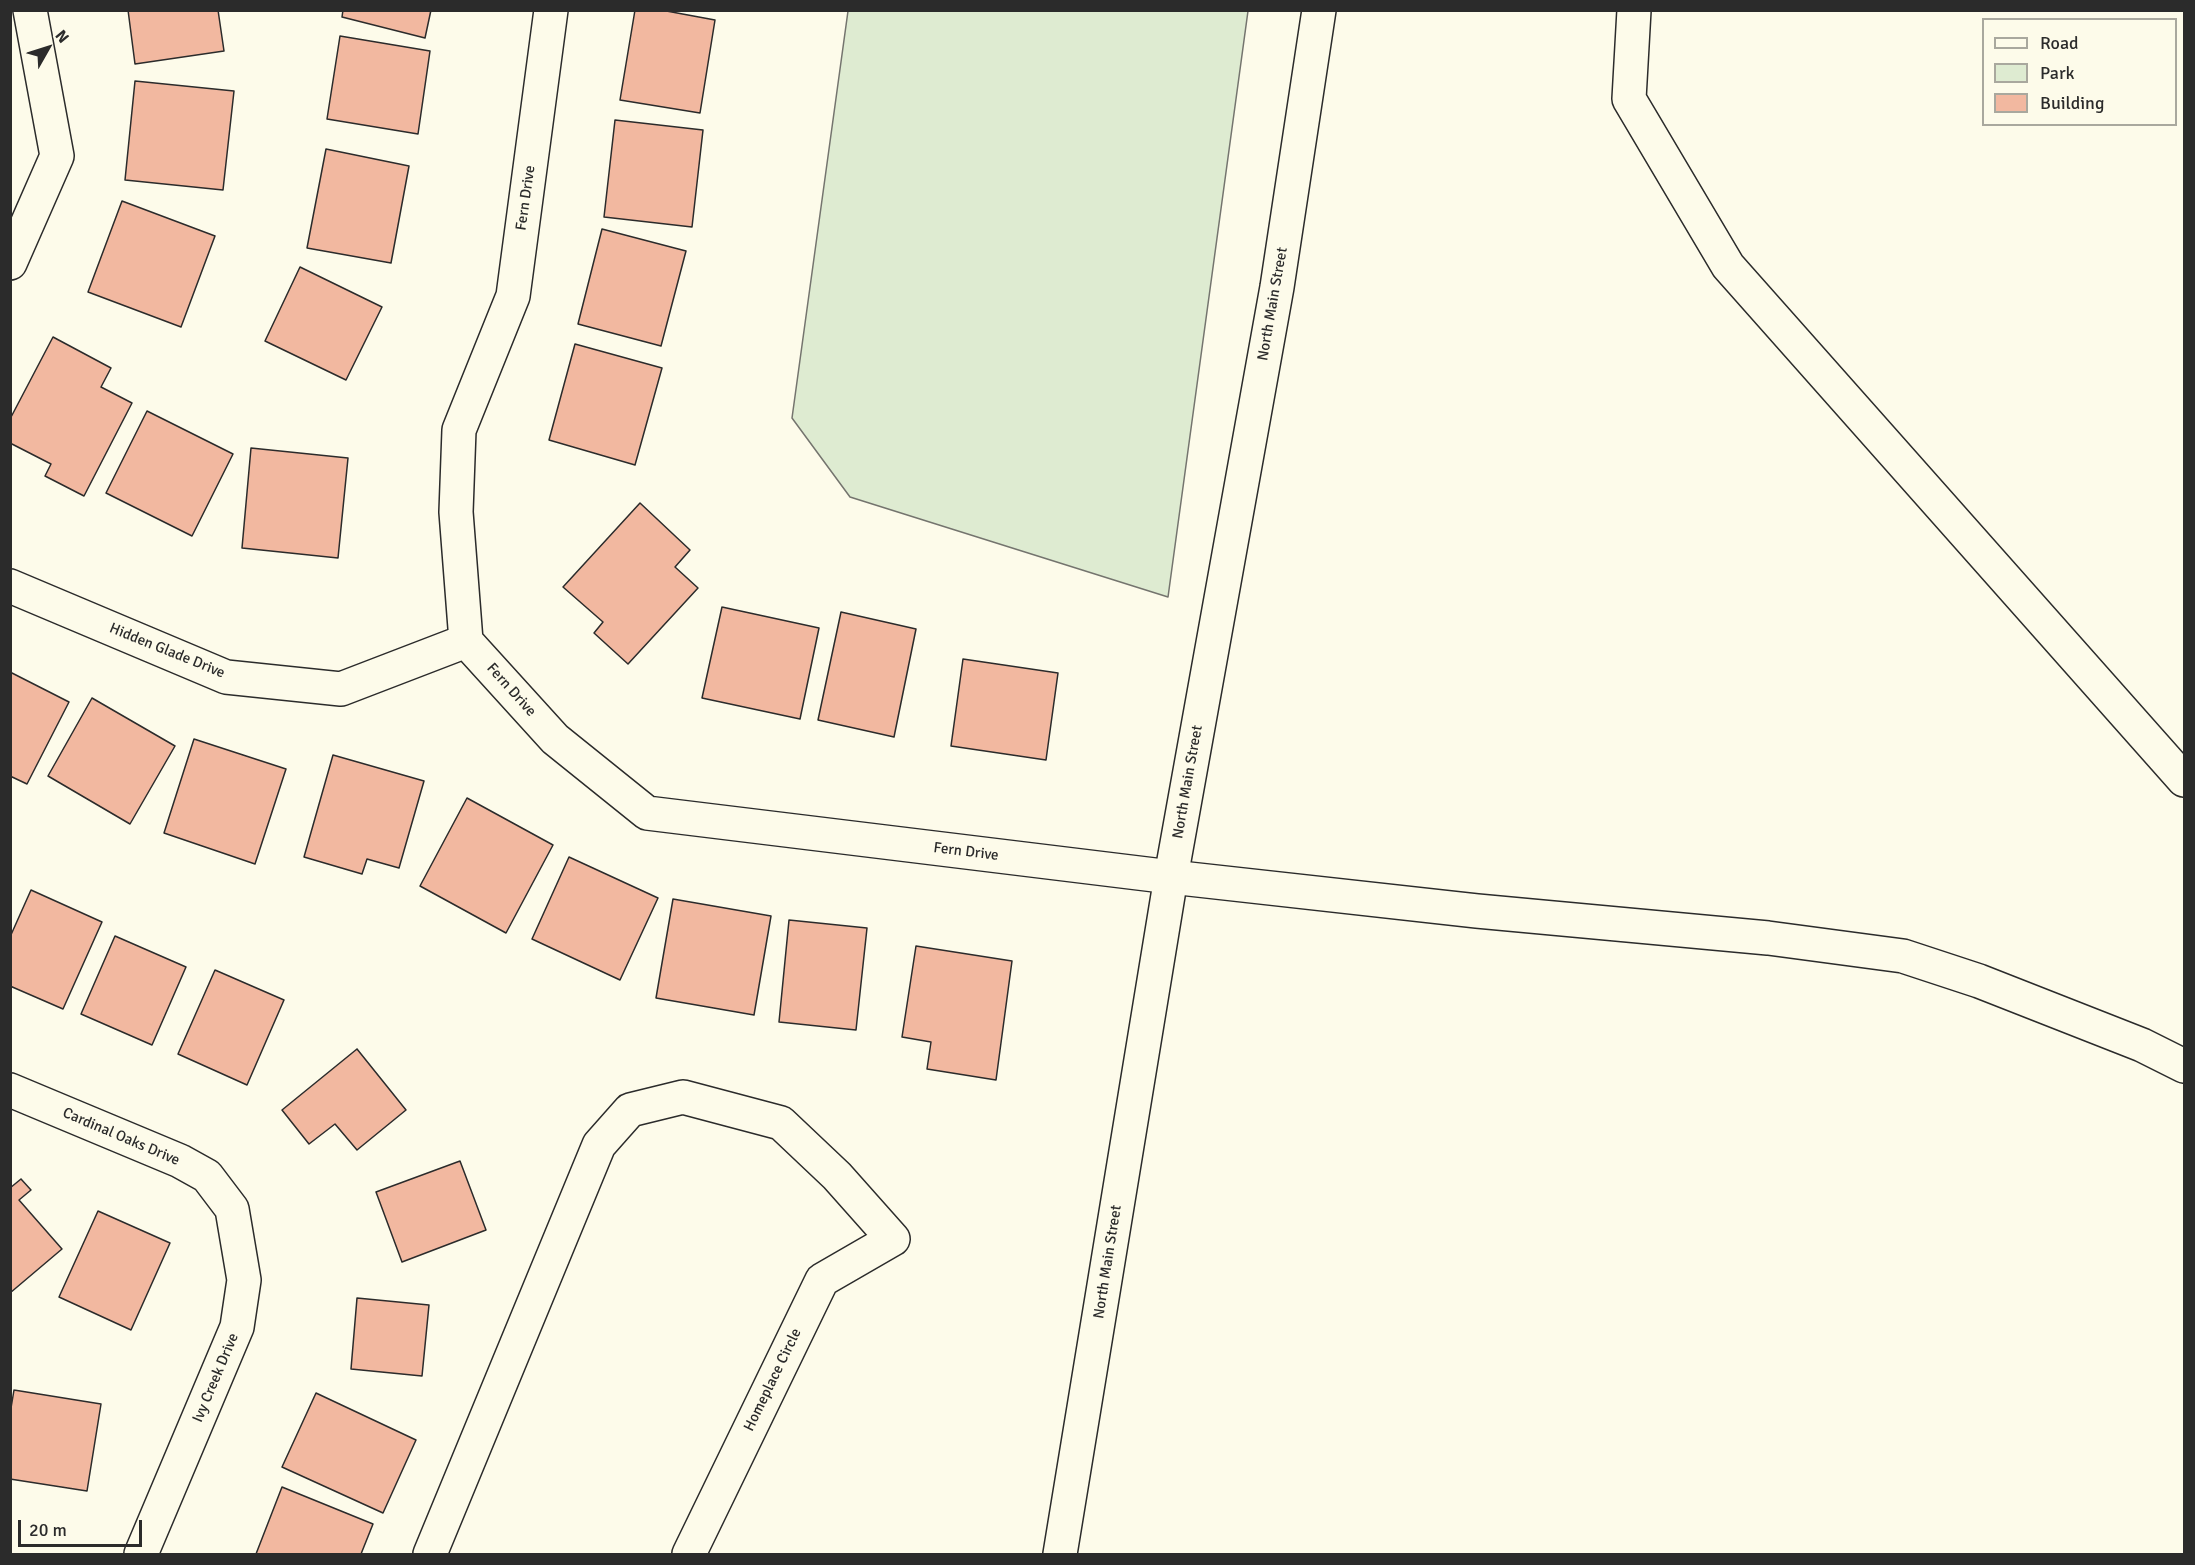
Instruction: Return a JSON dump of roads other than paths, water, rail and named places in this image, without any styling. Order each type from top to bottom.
[{"type":"street","points":[[10,263],[57,156],[30,10]]},
{"type":"street","name":"Fern Drive","points":[[551,10],[513,296],[459,430],[456,512],[466,641],[555,738],[647,813],[1171,877],[1478,911],[1768,938],[1903,956],[1979,981],[2142,1045],[2184,1066]]},
{"type":"street","name":"North Main Street","points":[[1060,1554],[1171,877],[1277,287],[1319,10]]},
{"type":"street","points":[[1634,10],[1629,99],[1728,266],[2184,780]]},
{"type":"street","name":"Hidden Glade Drive","points":[[10,586],[226,677],[341,689],[466,641]]},
{"type":"street","name":"Cardinal Oaks Drive","points":[[10,1090],[180,1161],[207,1176],[222,1196]]},
{"type":"street","name":"Homeplace Circle","points":[[430,1554],[599,1145],[630,1110],[683,1097],[781,1123],[837,1176],[893,1239],[822,1280],[689,1554]]},
{"type":"street","name":"Ivy Creek Drive","points":[[141,1554],[237,1327],[244,1280],[232,1209],[222,1196]]}]
